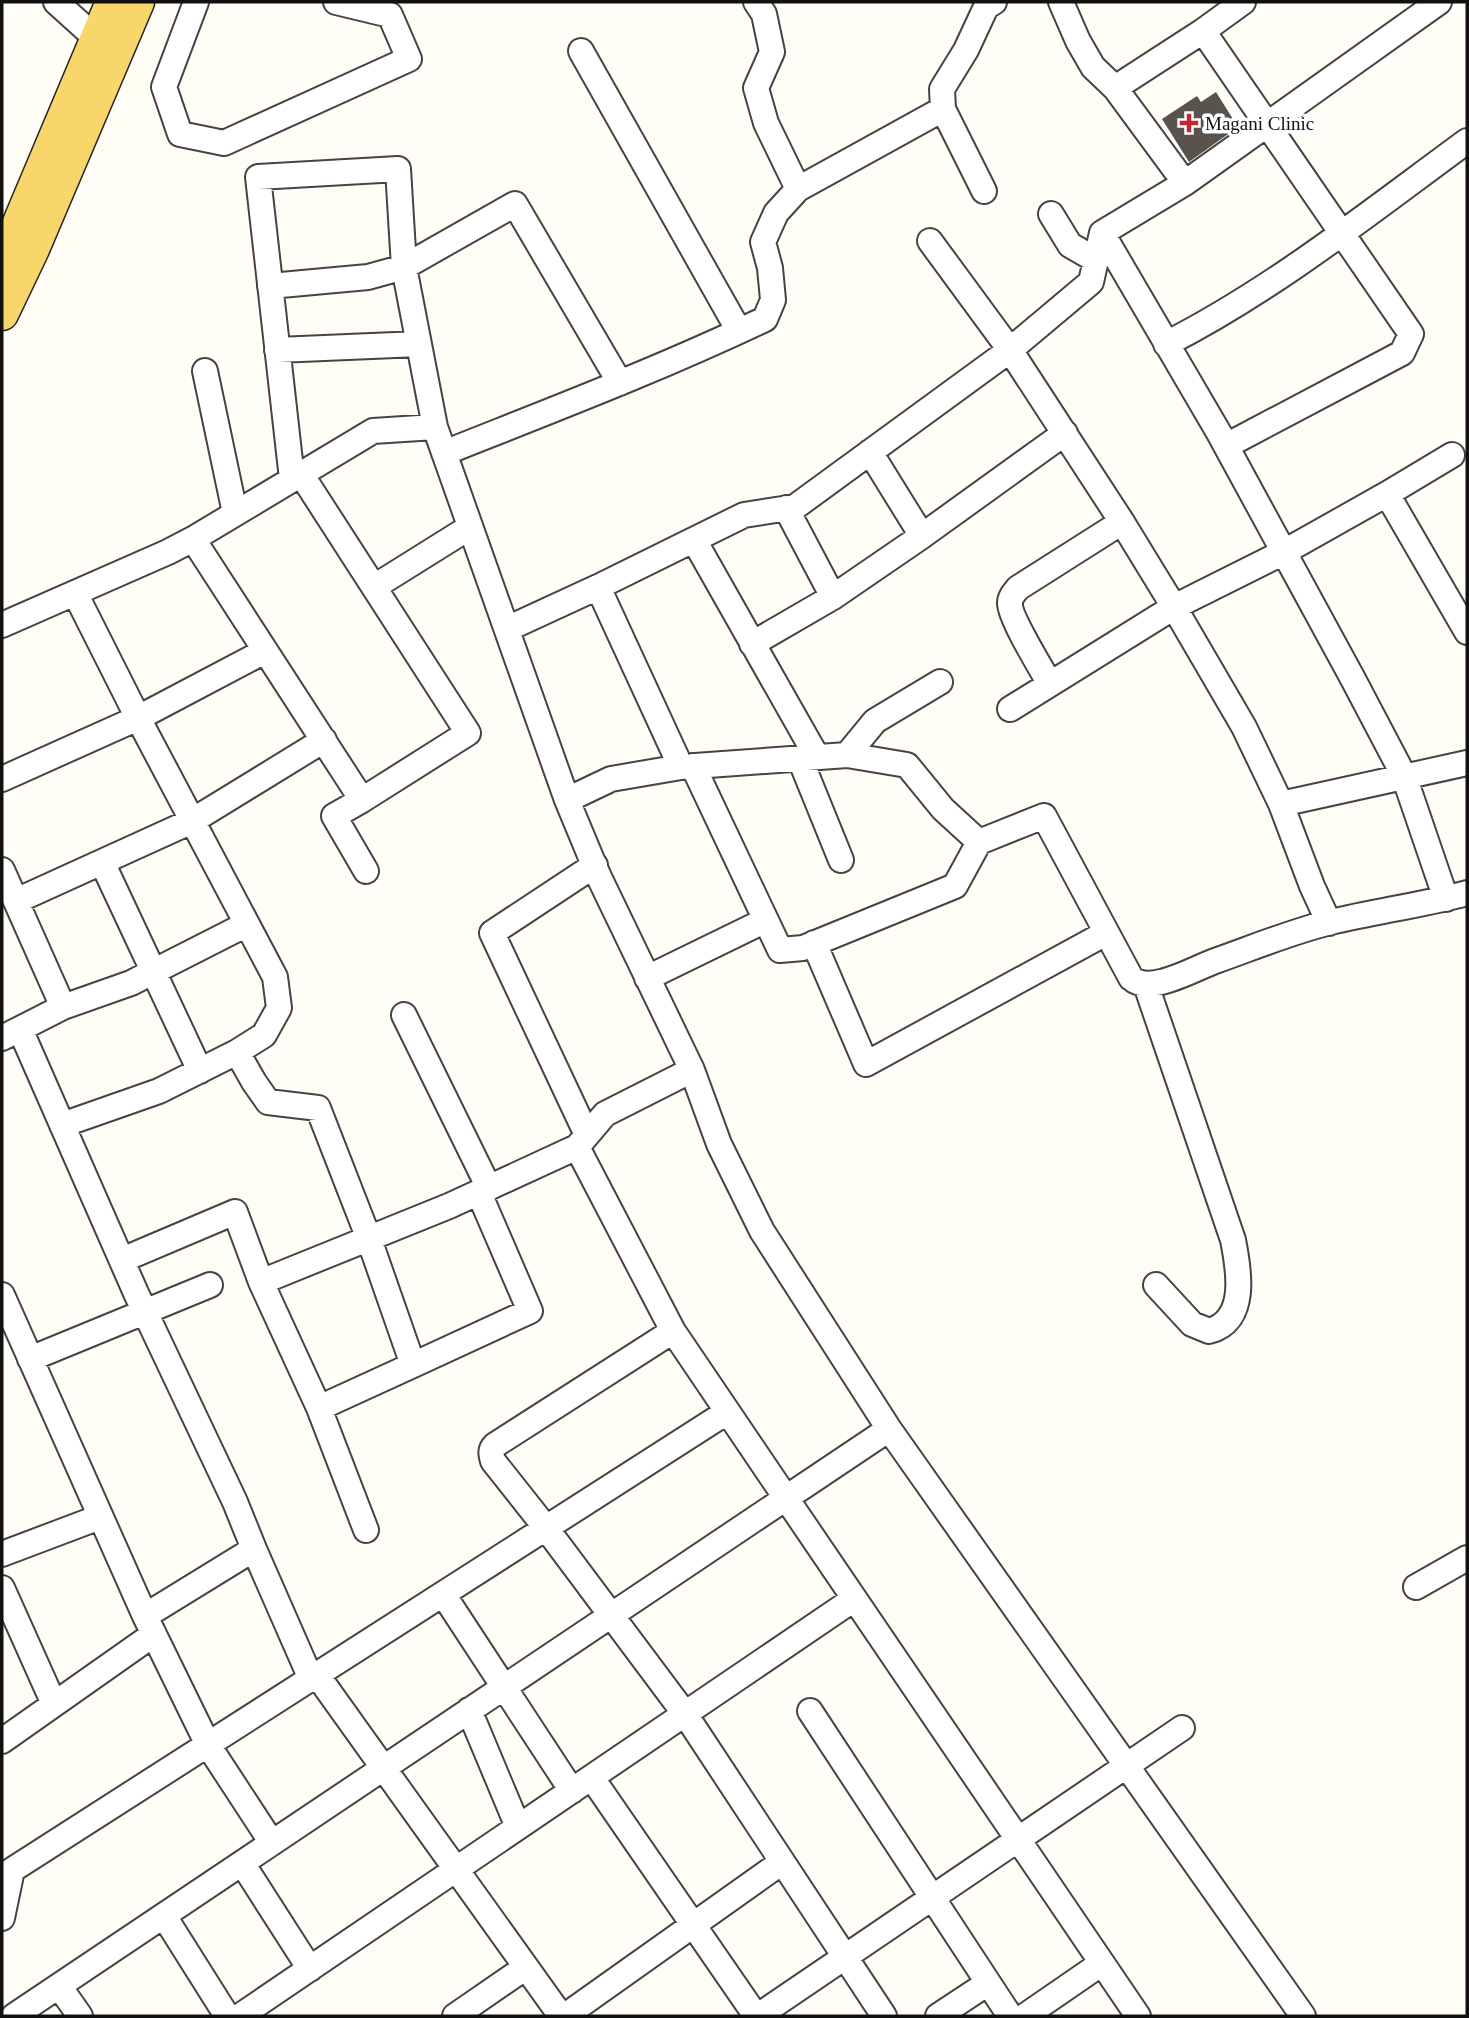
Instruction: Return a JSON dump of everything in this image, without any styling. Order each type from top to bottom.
[{"type":"main road","points":[[2,264],[112,2]]},
{"type":"main road","points":[[2,314],[33,249],[138,2]]},
{"type":"street","points":[[56,2],[97,39]]},
{"type":"street","points":[[196,2],[164,87],[180,134],[224,143],[409,59],[390,15],[336,2]]},
{"type":"street","points":[[756,2],[764,14],[772,52],[756,89],[766,122],[798,189]]},
{"type":"street","points":[[984,191],[943,109],[942,89],[966,50],[986,7],[994,2]]},
{"type":"street","points":[[1061,2],[1093,67],[1115,88],[1185,183]]},
{"type":"street","points":[[1115,88],[1243,2]]},
{"type":"street","points":[[507,629],[744,515],[795,507],[1010,350],[1091,282],[1102,233],[1185,183],[1438,2]]},
{"type":"street","points":[[1203,31],[1411,334],[1402,353],[1226,446]]},
{"type":"street","points":[[581,51],[739,331]]},
{"type":"street","points":[[444,453],[546,414],[765,319],[773,300],[763,242],[776,214],[798,189],[943,109]]},
{"type":"street","points":[[1166,344],[1212,320],[1467,141]]},
{"type":"street","points":[[366,871],[334,816],[468,733],[374,587],[297,476],[277,350],[258,177],[398,169],[404,267],[435,427],[568,800],[594,865],[691,1070],[719,1144],[762,1231],[889,1429],[1303,2016]]},
{"type":"street","points":[[270,286],[368,277],[404,267],[514,204],[620,383]]},
{"type":"street","points":[[1051,214],[1070,245],[1096,260]]},
{"type":"street","points":[[598,587],[780,950],[803,948],[955,886],[979,842],[1044,816],[1130,978],[1137,984],[1156,984],[1329,923],[1456,896],[1404,776],[1226,446],[1102,233]]},
{"type":"street","points":[[930,241],[1010,350],[1174,607],[1244,727],[1281,804],[1329,923]]},
{"type":"street","points":[[277,350],[419,344]]},
{"type":"street","points":[[205,371],[235,513]]},
{"type":"street","points":[[2,625],[193,539],[373,431],[435,427]]},
{"type":"street","points":[[752,644],[833,597],[922,537],[1065,433]]},
{"type":"street","points":[[870,452],[922,537]]},
{"type":"street","points":[[1010,709],[1174,607],[1284,552],[1452,455]]},
{"type":"street","points":[[1387,494],[1467,632]]},
{"type":"street","points":[[786,508],[833,597]]},
{"type":"street","points":[[1049,684],[1013,616],[1010,608],[1012,596],[1018,588],[1122,522]]},
{"type":"street","points":[[374,587],[470,527]]},
{"type":"street","points":[[193,539],[362,800]]},
{"type":"street","points":[[694,540],[752,644],[808,758],[841,860]]},
{"type":"street","points":[[62,1125],[159,1091],[237,1052],[264,1035],[279,1008],[275,977],[75,593]]},
{"type":"street","points":[[2,779],[138,718],[265,651]]},
{"type":"street","points":[[847,755],[875,721],[940,682]]},
{"type":"street","points":[[16,901],[192,821],[324,740]]},
{"type":"street","points":[[568,800],[611,779],[687,766],[847,755],[907,765],[943,809],[979,842]]},
{"type":"street","points":[[1281,804],[1467,763]]},
{"type":"street","points":[[102,862],[200,1071]]},
{"type":"street","points":[[594,865],[492,933],[582,1141],[673,1331],[1138,2016]]},
{"type":"street","points":[[2,870],[63,1007]]},
{"type":"street","points":[[647,978],[766,920]]},
{"type":"street","points":[[247,924],[131,983],[63,1007],[11,1033],[62,1125],[145,1312],[314,1677],[384,1768],[563,2016],[782,1862]]},
{"type":"street","points":[[814,943],[866,1064],[1106,933]]},
{"type":"street","points":[[1146,985],[1233,1240],[1239,1276],[1230,1319],[1224,1325],[1209,1331],[1192,1324],[1156,1285]]},
{"type":"street","points":[[319,1408],[530,1311],[484,1190],[404,1015]]},
{"type":"street","points":[[237,1052],[268,1102],[318,1108],[369,1239],[413,1365]]},
{"type":"street","points":[[261,1282],[484,1190],[582,1141],[605,1114],[691,1070]]},
{"type":"street","points":[[122,1260],[235,1212],[261,1282],[319,1408],[366,1530]]},
{"type":"street","points":[[30,1359],[210,1285]]},
{"type":"street","points":[[3,1304],[149,1625],[208,1745],[272,1843]]},
{"type":"street","points":[[673,1331],[492,1448],[493,1461],[547,1528],[685,1714],[884,2016]]},
{"type":"street","points":[[2,1918],[12,1870],[727,1412]]},
{"type":"street","points":[[14,2016],[889,1429]]},
{"type":"street","points":[[2,1554],[100,1517]]},
{"type":"street","points":[[2,1741],[54,1704],[149,1625],[254,1549]]},
{"type":"street","points":[[1416,1587],[1467,1558]]},
{"type":"street","points":[[3,1592],[54,1704]]},
{"type":"street","points":[[443,1594],[504,1687],[693,1925],[757,2016],[1182,1728]]},
{"type":"street","points":[[240,2016],[854,1600]]},
{"type":"street","points":[[469,1710],[519,1827]]},
{"type":"street","points":[[810,1712],[1010,2016]]},
{"type":"street","points":[[242,1863],[310,1969]]},
{"type":"street","points":[[164,1916],[227,2016]]},
{"type":"street","points":[[1025,2016],[1102,1963]]},
{"type":"street","points":[[454,2016],[526,1967]]},
{"type":"street","points":[[938,2016],[988,1983]]},
{"type":"street","points":[[59,1986],[79,2016]]},
{"type":"building","points":[[1216,92],[1238,127],[1189,162],[1162,119],[1197,96],[1201,102]]},
{"type":"place","name":"Magani Clinic","points":[[1189,123]]}]
